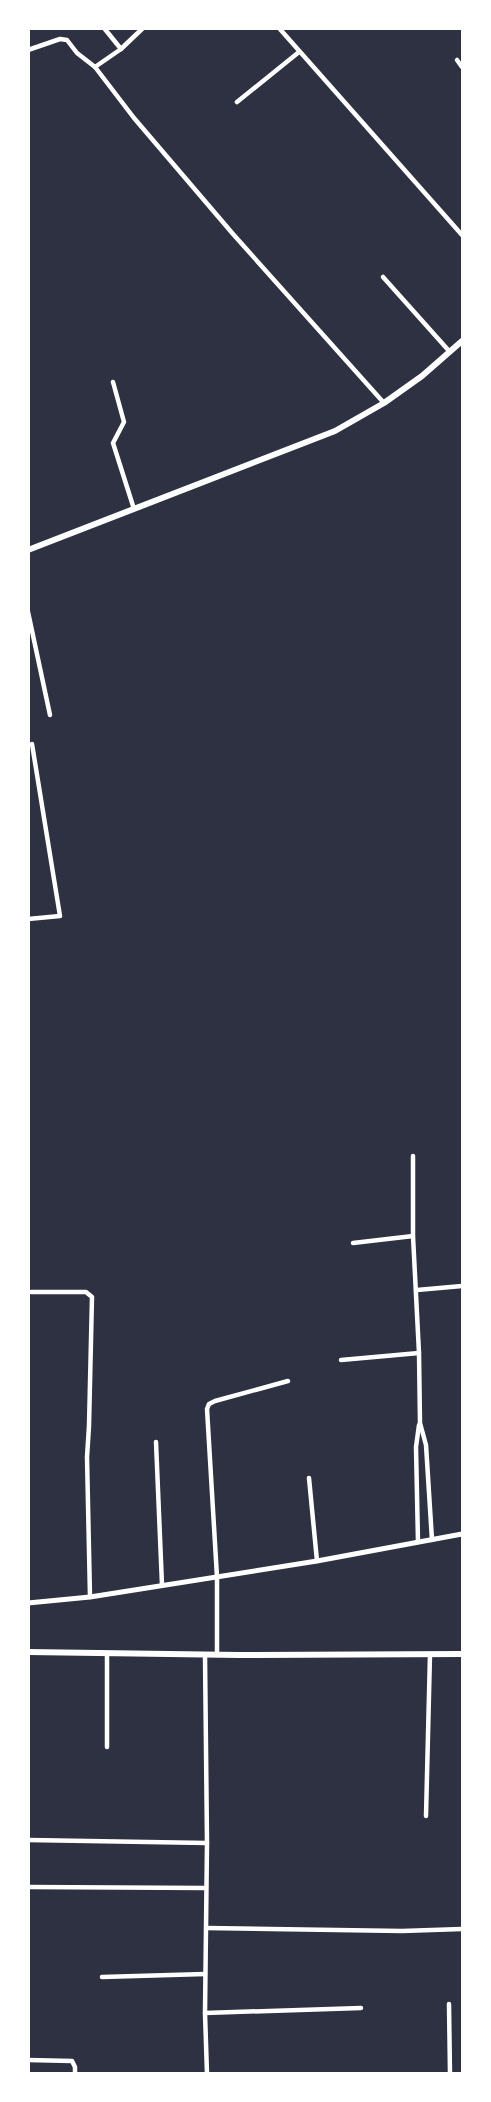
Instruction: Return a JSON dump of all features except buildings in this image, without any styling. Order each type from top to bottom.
[{"type":"main road","points":[[28,550],[321,437],[384,403],[422,376],[462,341]]},
{"type":"main road","points":[[28,1652],[217,1655],[462,1654]]},
{"type":"street","points":[[104,28],[121,49]]},
{"type":"street","points":[[95,68],[121,49],[143,28]]},
{"type":"street","points":[[279,28],[462,236]]},
{"type":"street","points":[[28,50],[60,39],[67,40],[77,53],[95,68],[134,118],[233,234],[384,403]]},
{"type":"street","points":[[237,102],[299,52]]},
{"type":"street","points":[[457,60],[462,67]]},
{"type":"street","points":[[383,278],[450,352]]},
{"type":"street","points":[[113,382],[124,422],[113,443],[134,509]]},
{"type":"street","points":[[28,612],[50,715]]},
{"type":"street","points":[[28,919],[60,916],[32,744]]},
{"type":"street","points":[[412,1156],[412,1236],[419,1353],[420,1423],[416,1447],[418,1542]]},
{"type":"street","points":[[353,1243],[412,1236]]},
{"type":"street","points":[[417,1290],[462,1286]]},
{"type":"street","points":[[31,1292],[86,1292],[92,1297],[87,1457],[90,1597]]},
{"type":"street","points":[[341,1360],[419,1353]]},
{"type":"street","points":[[217,1655],[208,1404],[288,1381]]},
{"type":"street","points":[[420,1423],[426,1445],[432,1540]]},
{"type":"street","points":[[156,1442],[162,1585]]},
{"type":"street","points":[[309,1478],[317,1561]]},
{"type":"street","points":[[28,1603],[90,1597],[317,1561],[462,1534]]},
{"type":"street","points":[[107,1654],[107,1747]]},
{"type":"street","points":[[206,1654],[205,2013],[207,2073]]},
{"type":"street","points":[[426,1816],[430,1654]]},
{"type":"street","points":[[28,1840],[207,1843]]},
{"type":"street","points":[[28,1887],[206,1888]]},
{"type":"street","points":[[206,1928],[402,1931],[462,1929]]},
{"type":"street","points":[[102,1977],[205,1974]]},
{"type":"street","points":[[449,2004],[450,2073]]},
{"type":"street","points":[[205,2013],[361,2008]]},
{"type":"street","points":[[28,2060],[72,2061],[75,2073]]}]
